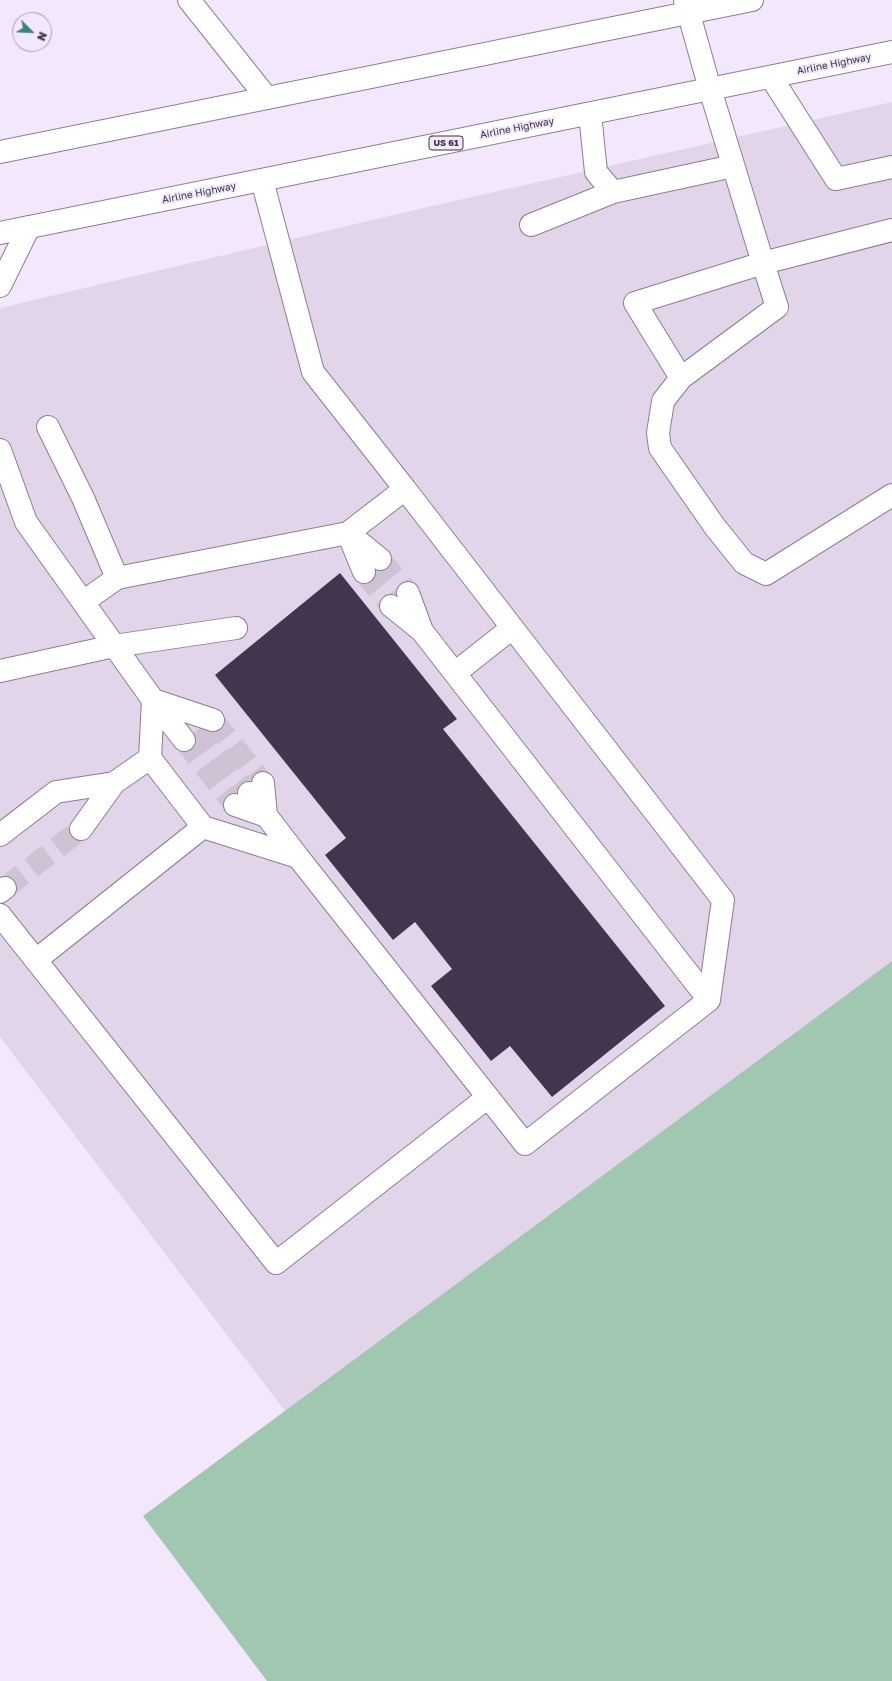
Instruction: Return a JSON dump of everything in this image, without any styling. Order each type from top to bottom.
[{"type":"main road","points":[[189,0],[267,98]]},
{"type":"main road","points":[[0,152],[267,98],[687,6],[752,0]]},
{"type":"main road","points":[[687,6],[733,166],[777,307],[681,378],[663,401],[658,433],[660,448],[715,527],[744,563],[766,574],[892,495]]},
{"type":"main road","name":"Airline Highway","points":[[0,233],[892,52]]},
{"type":"main road","points":[[771,77],[836,179],[892,167]]},
{"type":"main road","points":[[590,114],[596,172],[613,192]]},
{"type":"main road","points":[[531,225],[613,192],[733,166]]},
{"type":"main road","points":[[262,180],[313,372],[723,900],[709,1000],[525,1144],[249,794],[266,816]]},
{"type":"main road","points":[[0,286],[30,227]]},
{"type":"main road","points":[[681,378],[635,303],[763,263],[892,230]]},
{"type":"main road","points":[[48,427],[83,498],[116,578]]},
{"type":"main road","points":[[0,450],[26,522],[153,700],[198,730],[153,700]]},
{"type":"main road","points":[[83,602],[116,578],[348,533],[405,489]]},
{"type":"main road","points":[[348,533],[372,565]]},
{"type":"main road","points":[[399,600],[709,1000]]},
{"type":"main road","points":[[0,671],[114,646],[236,628]]},
{"type":"main road","points":[[455,673],[512,628]]},
{"type":"main road","points":[[153,700],[150,758],[203,827],[298,857]]},
{"type":"main road","points":[[81,829],[114,783],[150,758]]},
{"type":"main road","points":[[0,835],[56,792],[114,783]]},
{"type":"main road","points":[[36,960],[203,827]]},
{"type":"main road","points":[[0,915],[276,1263],[488,1097]]},
{"type":"shaded area","points":[[892,102],[892,961],[285,1411],[0,1037],[0,308],[419,209]]},
{"type":"green space","points":[[892,961],[892,1681],[267,1681],[143,1516]]},
{"type":"building","points":[[340,573],[457,719],[443,729],[665,1006],[552,1097],[510,1046],[491,1061],[431,986],[452,969],[415,922],[393,940],[325,855],[346,838],[215,675]]},
{"type":"tunnel","points":[[380,559],[408,593]]},
{"type":"tunnel","points":[[364,572],[391,606]]},
{"type":"tunnel","points":[[213,720],[263,783]]},
{"type":"tunnel","points":[[199,729],[249,793]]},
{"type":"tunnel","points":[[184,740],[235,805]]},
{"type":"tunnel","points":[[5,888],[81,829]]}]
